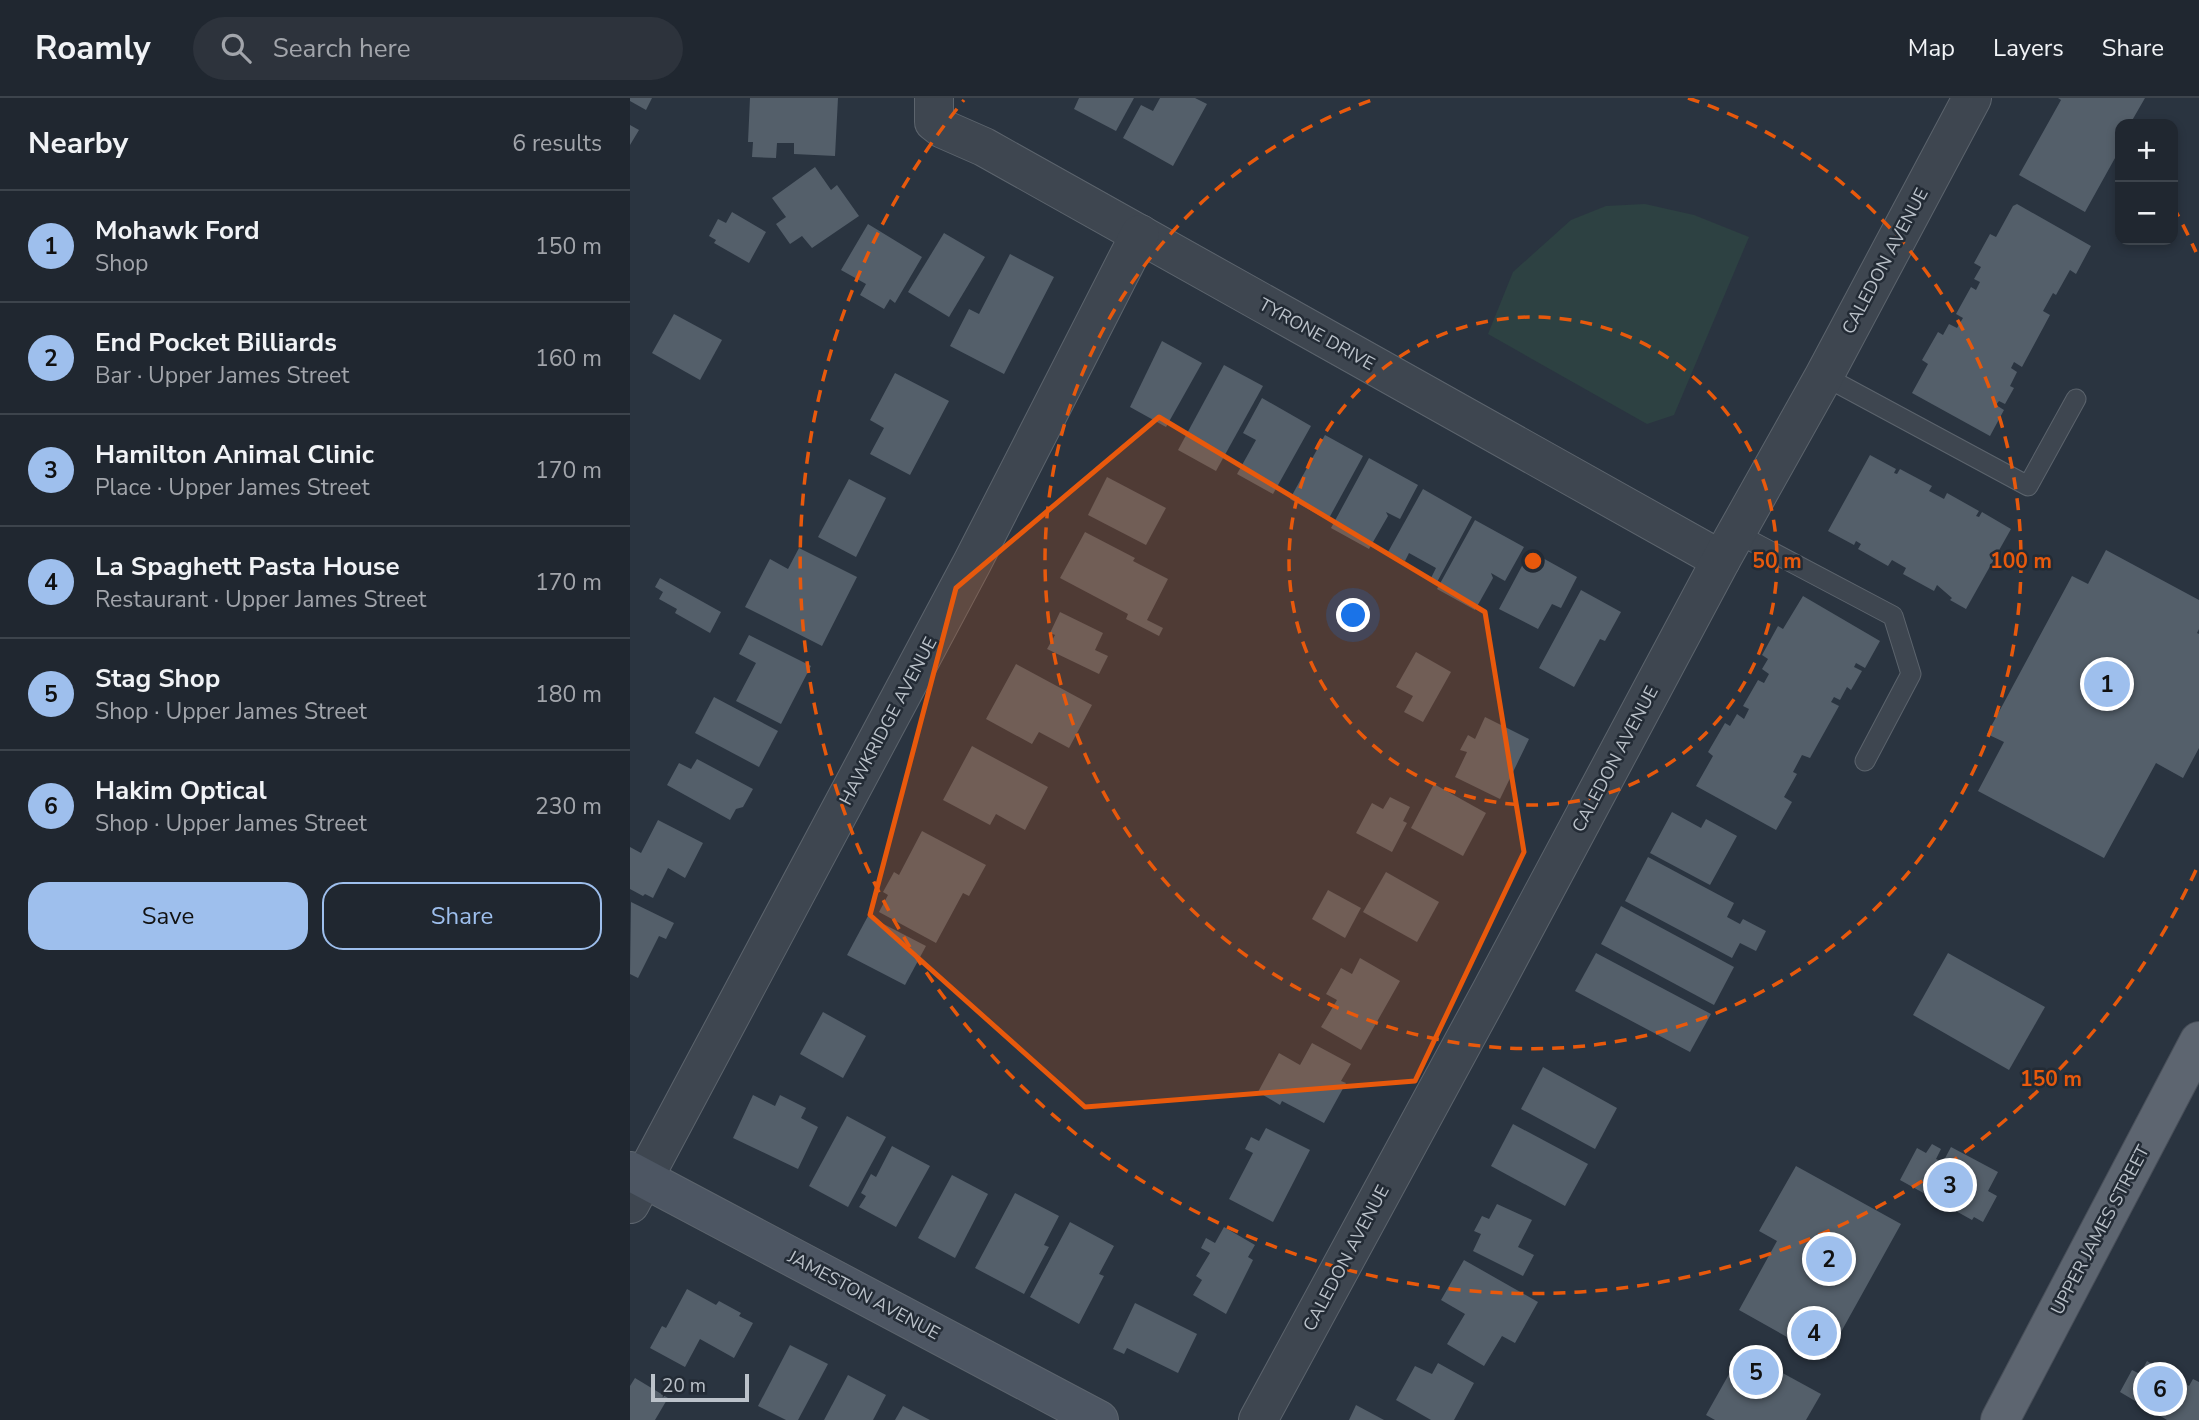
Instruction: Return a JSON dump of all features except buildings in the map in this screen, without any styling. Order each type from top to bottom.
[{"type":"main road","name":"UPPER JAMES STREET","points":[[2000,1420],[2199,1041]]},
{"type":"street","name":"TYRONE DRIVE","points":[[934,98],[934,122],[943,129],[984,147],[1140,234],[1728,546]]},
{"type":"street","name":"CALEDON AVENUE","points":[[1258,1420],[1972,98]]},
{"type":"street","name":"HAWKRIDGE AVENUE","points":[[635,1184],[972,564],[1140,234]]},
{"type":"street","name":"JAMESTON AVENUE","points":[[635,1184],[1099,1420]]},
{"type":"lane","points":[[1824,376],[2028,486],[2076,399]]},
{"type":"lane","points":[[1728,546],[1893,615],[1911,674],[1865,761]]},
{"type":"highlighted area","points":[[1159,417],[1485,612],[1524,852],[1415,1081],[1085,1107],[870,915],[956,588]]},
{"type":"green space","points":[[1645,204],[1694,215],[1749,237],[1674,415],[1647,424],[1488,334],[1513,272],[1571,220],[1606,206]]},
{"type":"place","name":"Mohawk Ford","points":[[2107,684]]},
{"type":"place","name":"Hamilton Animal Clinic","points":[[1950,1185]]},
{"type":"place","name":"End Pocket Billiards","points":[[1829,1259]]},
{"type":"place","name":"La Spaghett Pasta House","points":[[1814,1333]]},
{"type":"place","name":"Stag Shop","points":[[1756,1372]]},
{"type":"place","name":"Hakim Optical","points":[[2160,1389]]}]
